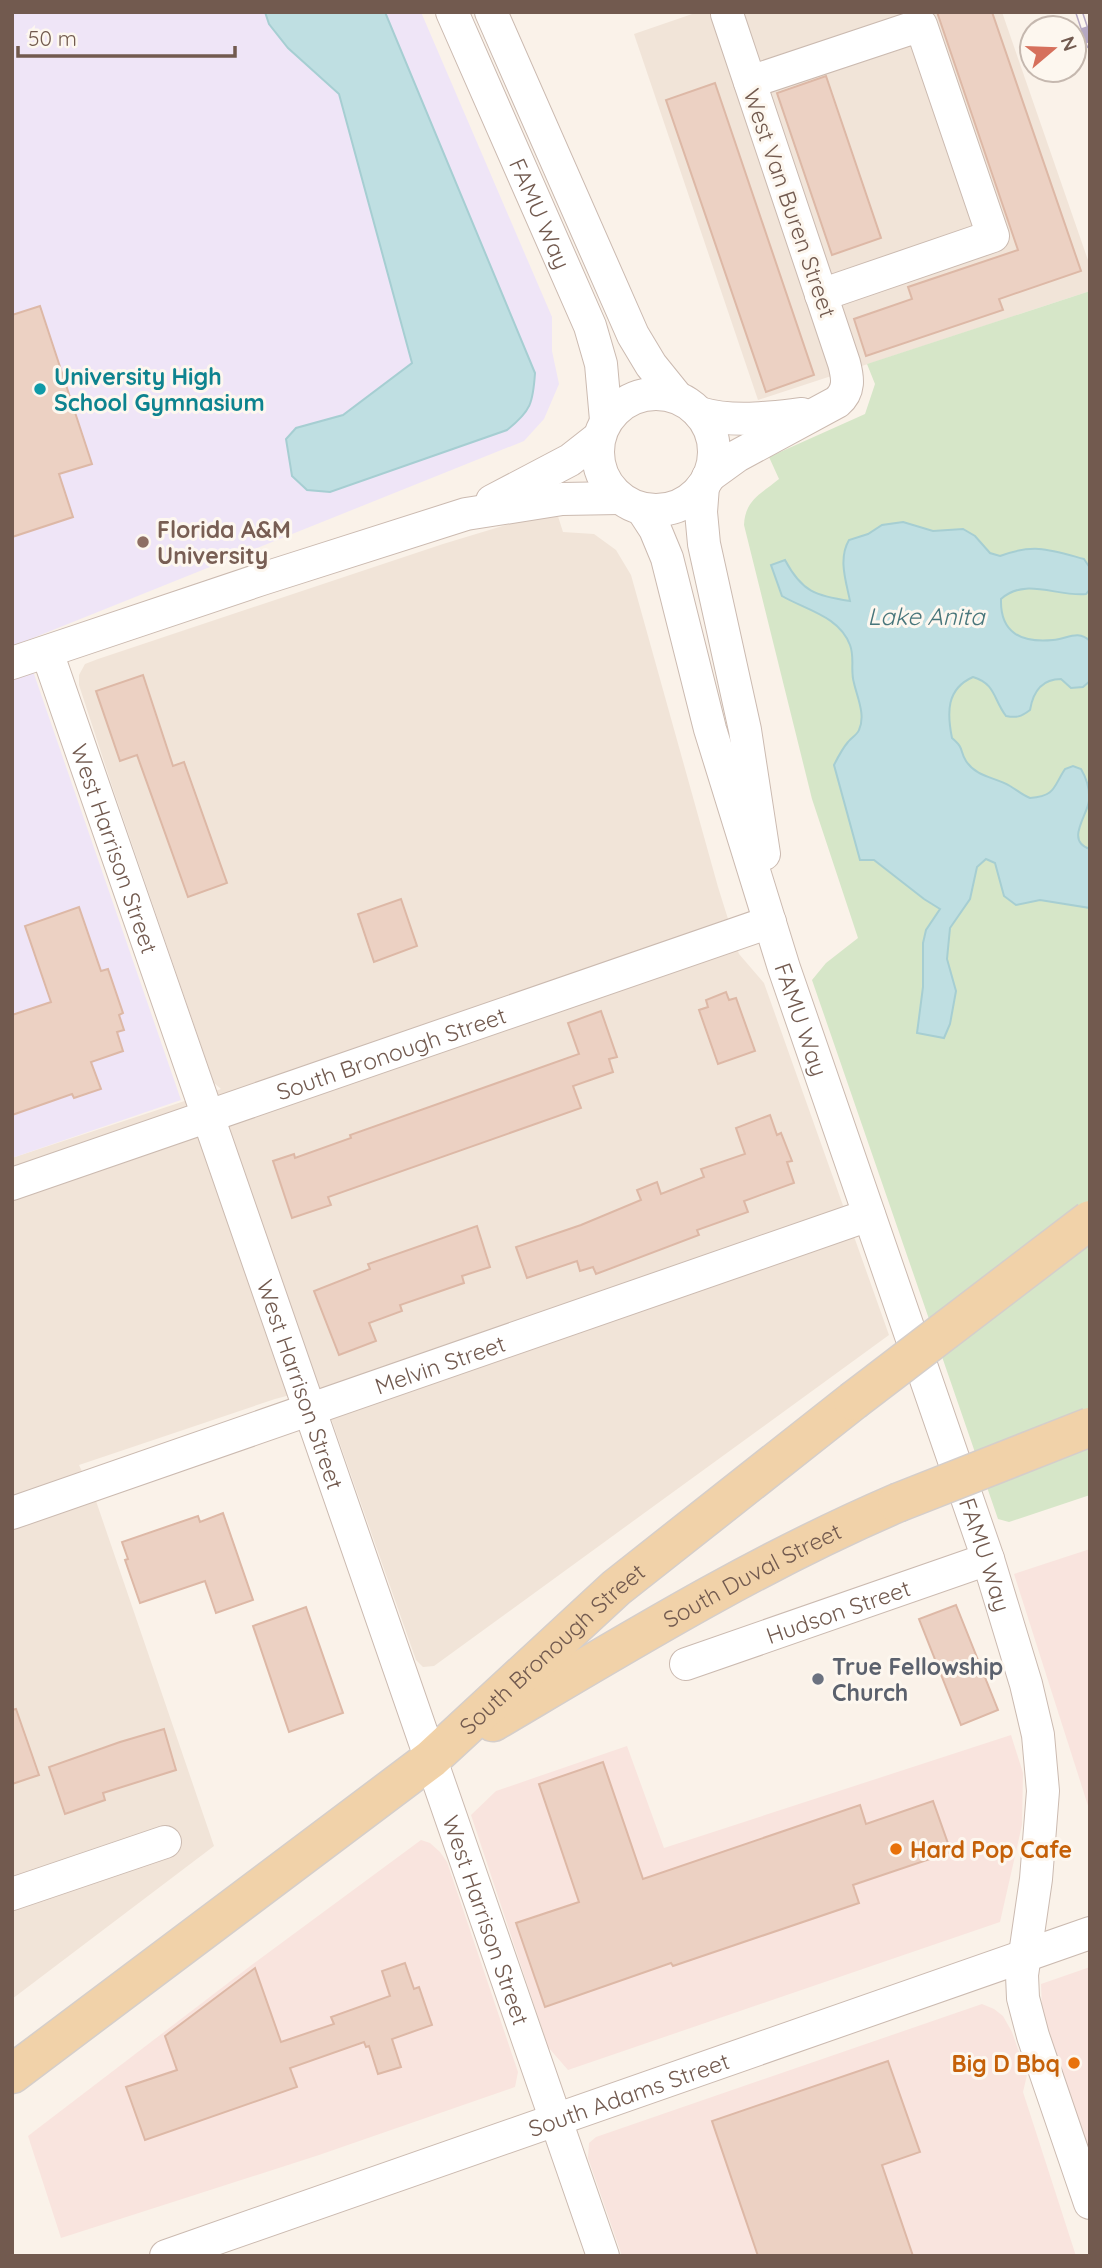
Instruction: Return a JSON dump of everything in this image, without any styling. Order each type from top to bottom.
[{"type":"main road","name":"South Bronough Street","points":[[12,2074],[431,1759],[616,1588],[853,1401],[1090,1220]]},
{"type":"main road","name":"South Duval Street","points":[[431,1759],[697,1601],[800,1547],[897,1503],[1090,1427]]},
{"type":"street","name":"FAMU Way","points":[[452,12],[590,326],[601,364],[602,429],[598,464],[603,477],[656,530],[667,558],[710,729],[793,996],[988,1559],[1027,1684],[1040,1755],[1043,1791],[1041,1832],[1022,1986],[1029,2024],[1090,2203]]},
{"type":"street","name":"FAMU Way","points":[[491,12],[633,335],[651,365],[711,432],[712,466],[706,481],[703,537],[751,762],[764,853],[770,922]]},
{"type":"street","name":"West Van Buren Street","points":[[727,14],[845,363],[848,380],[846,393],[837,402],[814,413]]},
{"type":"street","points":[[750,82],[921,25],[989,222],[993,236],[821,295]]},
{"type":"street","points":[[466,514],[561,465],[602,429],[625,401],[637,396],[662,393],[716,418],[743,420],[814,413]]},
{"type":"street","points":[[12,663],[249,583],[466,514],[552,500],[630,503],[665,509],[676,507],[687,502],[706,481],[737,456],[814,413]]},
{"type":"street","name":"West Harrison Street","points":[[47,652],[603,2256]]},
{"type":"street","name":"South Bronough Street","points":[[12,1184],[770,922]]},
{"type":"street","name":"Melvin Street","points":[[12,1513],[869,1215]]},
{"type":"street","name":"Hudson Street","points":[[687,1664],[988,1559]]},
{"type":"street","points":[[12,1894],[165,1842]]},
{"type":"street","name":"South Adams Street","points":[[166,2256],[1090,1933]]},
{"type":"shaded area","name":"Florida A&M University","points":[[12,12],[421,12],[552,317],[552,351],[559,384],[544,419],[524,441],[23,642],[181,1100],[12,1158]]},
{"type":"shaded area","points":[[698,12],[1002,12],[1018,58],[1018,84],[1027,84],[1090,266],[1090,291],[758,400],[634,34]]},
{"type":"shaded area","points":[[556,510],[563,532],[594,534],[616,550],[631,575],[739,954],[764,983],[889,1335],[434,1666],[423,1667],[416,1660],[320,1387],[275,1399],[79,1465],[96,1501],[214,1846],[12,1999],[12,1158],[221,1089],[214,1083],[111,783],[79,685],[79,675],[85,664],[98,659],[443,544]]},
{"type":"shaded area","points":[[1090,1549],[1090,1812],[1014,1574]]},
{"type":"shaded area","points":[[1011,1735],[1023,1773],[1022,1825],[1000,1922],[568,2070],[548,2047],[471,1815],[496,1791],[627,1746],[664,1848]]},
{"type":"shaded area","points":[[421,1840],[430,1843],[447,1862],[518,2072],[515,2087],[319,2155],[61,2238],[28,2136]]},
{"type":"shaded area","name":"Big D Bbq","points":[[1090,1967],[1090,2157],[1042,2010],[1041,1984]]},
{"type":"shaded area","points":[[982,2004],[1003,2016],[1012,2032],[1027,2075],[1023,2092],[1076,2256],[622,2256],[588,2158],[589,2143],[596,2137]]},
{"type":"green space","points":[[1090,291],[1090,1495],[1009,1522],[998,1519],[812,980],[826,963],[858,938],[812,799],[744,525],[751,503],[779,479],[769,457],[865,414],[875,384],[867,364]]},
{"type":"water","points":[[265,12],[385,12],[535,373],[529,406],[507,430],[330,492],[307,490],[292,476],[286,439],[296,428],[343,415],[412,363],[339,94],[288,48],[269,24]]},
{"type":"water","name":"Lake Anita","points":[[903,522],[933,531],[963,529],[975,536],[990,553],[1000,556],[1023,550],[1042,549],[1084,559],[1090,568],[1090,589],[1086,594],[1020,589],[1001,599],[1004,620],[1009,628],[1022,637],[1042,640],[1077,635],[1086,637],[1090,641],[1090,681],[1083,687],[1071,688],[1061,679],[1048,681],[1036,692],[1030,710],[1021,716],[1013,717],[1006,716],[986,684],[973,677],[964,682],[953,695],[949,720],[952,738],[959,745],[970,767],[1005,783],[1027,797],[1049,793],[1065,769],[1073,766],[1081,769],[1088,784],[1089,801],[1078,834],[1083,845],[1090,849],[1090,908],[1040,900],[1016,905],[1004,896],[995,863],[986,859],[977,867],[970,899],[950,928],[947,959],[956,991],[950,1024],[944,1038],[917,1033],[923,987],[923,943],[926,930],[940,909],[874,860],[860,860],[834,765],[861,724],[850,645],[845,635],[830,620],[782,596],[771,565],[785,560],[791,571],[811,591],[850,601],[843,562],[849,540],[868,534],[882,525]]},
{"type":"building","points":[[937,12],[992,12],[1081,271],[999,299],[1003,310],[866,356],[854,319],[912,299],[908,287],[1018,250]]},
{"type":"building","points":[[826,76],[881,238],[832,255],[777,93]]},
{"type":"building","points":[[715,83],[814,375],[766,392],[666,100]]},
{"type":"building","name":"University High School Gymnasium","points":[[40,306],[92,464],[59,474],[73,517],[12,537],[12,315]]},
{"type":"building","points":[[143,675],[173,766],[184,762],[227,883],[188,897],[137,755],[120,761],[96,691]]},
{"type":"building","points":[[401,899],[417,946],[374,962],[358,914]]},
{"type":"building","points":[[79,907],[101,971],[108,969],[123,1013],[119,1015],[124,1030],[117,1032],[123,1051],[91,1062],[101,1089],[74,1098],[72,1094],[12,1115],[12,1015],[51,1002],[25,926]]},
{"type":"building","points":[[726,992],[729,1000],[736,998],[755,1051],[718,1064],[699,1010],[708,1007],[706,1000]]},
{"type":"building","points":[[601,1011],[617,1057],[609,1059],[613,1072],[573,1086],[581,1108],[328,1197],[331,1205],[292,1218],[273,1161],[294,1154],[295,1158],[351,1138],[350,1135],[579,1054],[568,1023]]},
{"type":"building","points":[[770,1115],[777,1135],[781,1133],[792,1161],[787,1162],[794,1183],[744,1201],[748,1212],[697,1230],[699,1235],[596,1274],[593,1267],[580,1271],[577,1261],[527,1278],[516,1247],[581,1225],[641,1200],[637,1190],[657,1182],[661,1194],[704,1177],[701,1169],[745,1154],[736,1128]]},
{"type":"building","points":[[477,1226],[490,1267],[462,1276],[464,1283],[400,1305],[402,1311],[369,1323],[376,1341],[339,1355],[314,1291],[370,1269],[368,1264]]},
{"type":"building","points":[[223,1513],[253,1600],[216,1613],[205,1581],[140,1603],[125,1560],[128,1559],[122,1542],[198,1516],[200,1522]]},
{"type":"building","points":[[956,1605],[998,1710],[961,1725],[919,1619]]},
{"type":"building","points":[[306,1607],[343,1713],[289,1732],[253,1626]]},
{"type":"building","points":[[16,1709],[39,1775],[12,1784],[12,1710]]},
{"type":"building","points":[[164,1729],[176,1770],[103,1793],[105,1800],[65,1814],[49,1767]]},
{"type":"building","points":[[603,1762],[643,1879],[860,1805],[866,1824],[933,1801],[951,1852],[853,1885],[859,1903],[673,1966],[671,1963],[545,2007],[516,1923],[579,1902],[539,1784]]},
{"type":"building","points":[[405,1963],[414,1989],[419,1987],[432,2025],[392,2039],[401,2067],[378,2074],[369,2046],[366,2047],[364,2042],[290,2068],[297,2087],[145,2140],[126,2087],[177,2070],[165,2036],[255,1968],[281,2042],[334,2024],[331,2017],[390,1996],[382,1971]]},
{"type":"building","points":[[888,2061],[920,2152],[882,2165],[913,2256],[758,2256],[712,2121]]},
{"type":"railway","points":[[1079,12],[1090,45]]},
{"type":"place","name":"University High School Gymnasium","points":[[40,389]]},
{"type":"place","name":"Florida A&M University","points":[[143,542]]},
{"type":"place","name":"True Fellowship Church","points":[[818,1679]]},
{"type":"place","name":"Hard Pop Cafe","points":[[896,1849]]},
{"type":"place","name":"Big D Bbq","points":[[1074,2063]]}]
